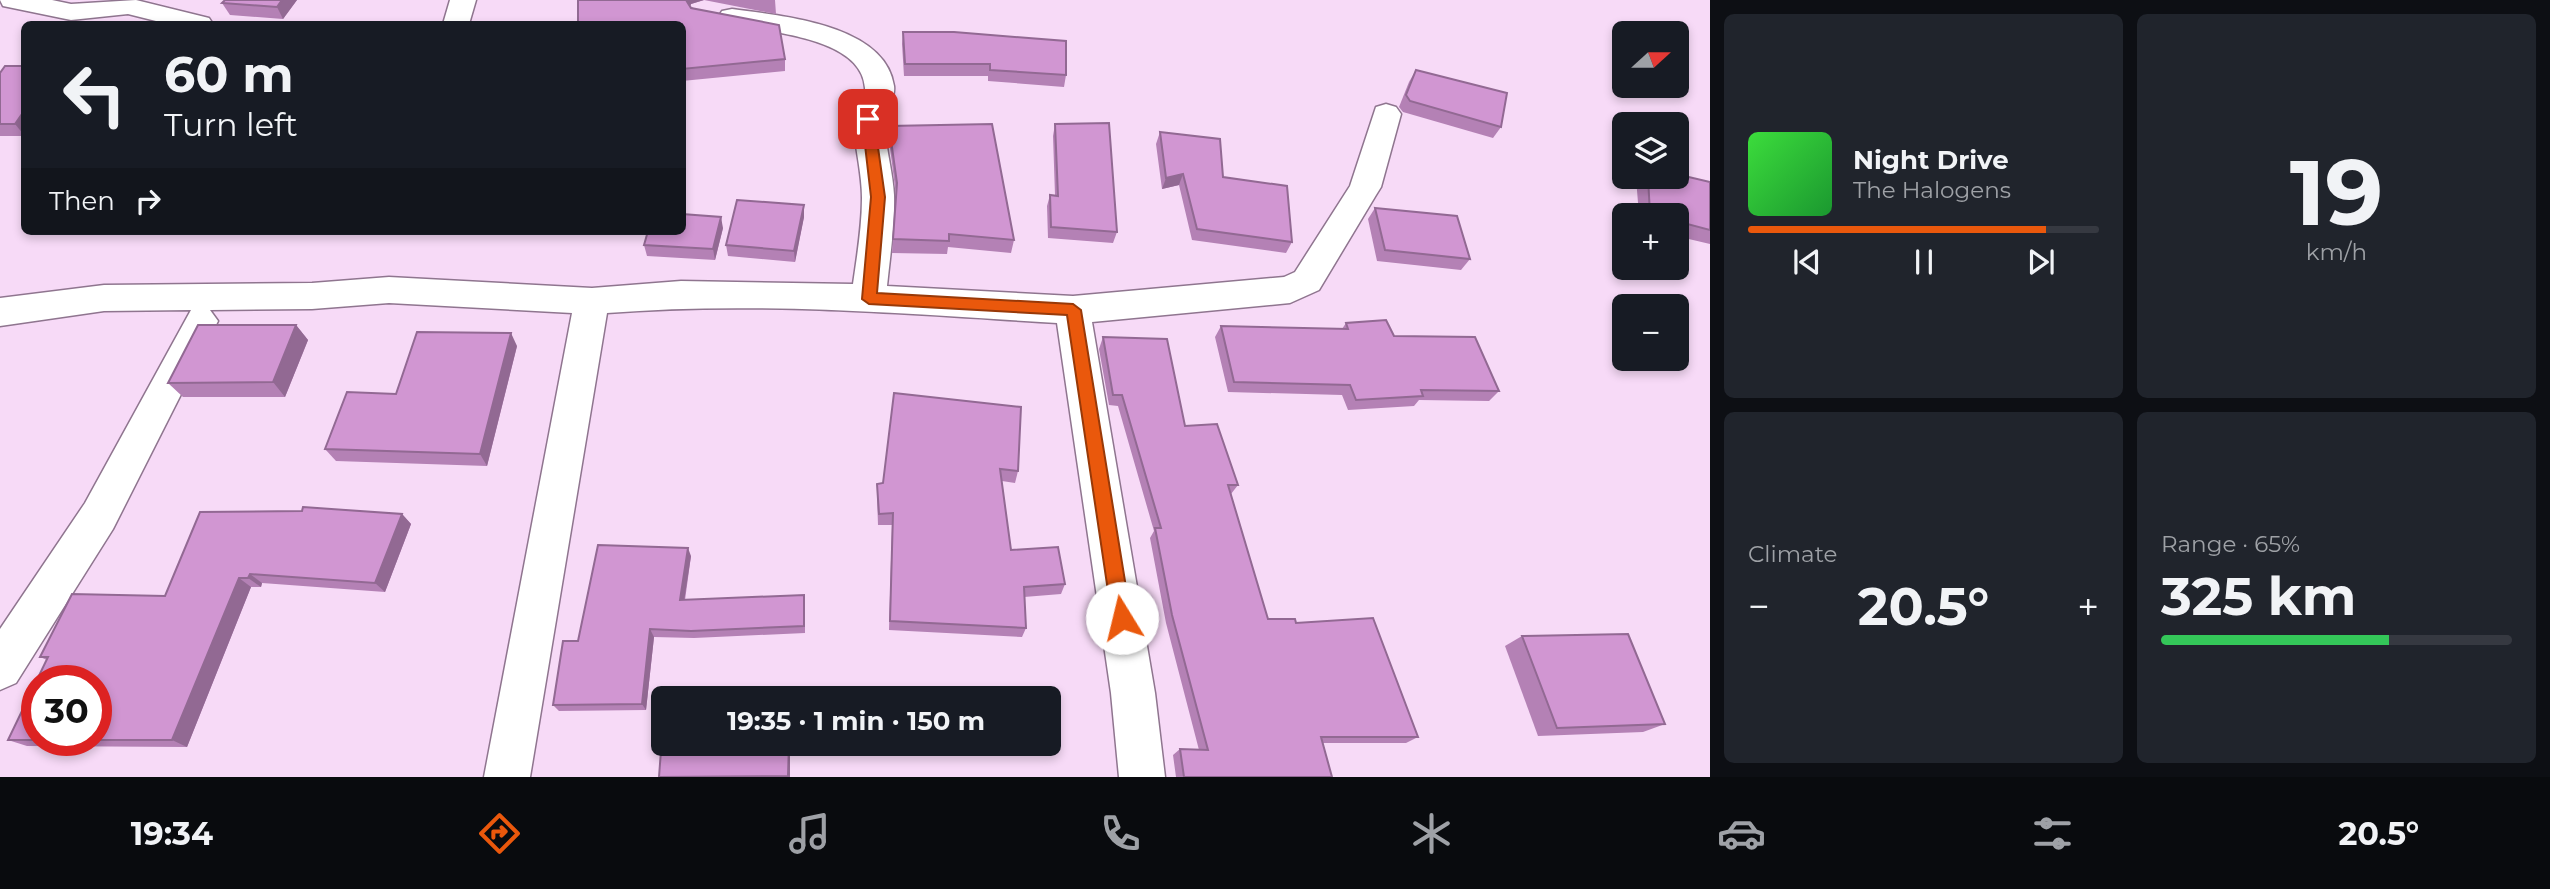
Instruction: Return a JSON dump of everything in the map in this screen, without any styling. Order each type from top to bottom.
[{"type":"street","points":[[12,0],[71,12],[130,3],[189,21]]},
{"type":"street","points":[[457,21],[463,0]]},
{"type":"street","points":[[704,11],[836,39],[861,51],[873,65],[881,86],[868,119],[878,197],[869,299]]},
{"type":"street","points":[[0,312],[104,298],[213,298],[389,290],[592,301],[681,295],[869,299],[1073,310],[1279,292],[1307,281],[1365,187],[1386,114]]},
{"type":"street","points":[[0,668],[99,516],[213,298]]},
{"type":"street","points":[[507,777],[592,301]]},
{"type":"street","points":[[1073,310],[1133,693],[1142,777]]},
{"type":"building","points":[[225,0],[282,0],[277,7],[222,3]]},
{"type":"building","points":[[578,0],[686,0],[691,8],[779,25],[785,59],[686,69],[686,21],[578,21]]},
{"type":"building","points":[[903,32],[954,32],[1066,41],[1066,75],[990,70],[990,64],[905,64]]},
{"type":"building","points":[[5,66],[21,66],[21,115],[15,124],[0,124],[0,73]]},
{"type":"building","points":[[1416,70],[1507,93],[1501,127],[1410,101],[1406,95]]},
{"type":"building","points":[[1109,123],[1117,232],[1051,227],[1050,195],[1058,196],[1055,124]]},
{"type":"building","points":[[992,124],[1014,240],[949,234],[949,241],[893,239],[897,183],[889,126]]},
{"type":"building","points":[[1160,132],[1220,139],[1223,177],[1287,186],[1292,242],[1197,229],[1183,174],[1166,178]]},
{"type":"building","points":[[1689,177],[1710,182],[1710,230],[1689,224],[1689,203],[1649,203],[1649,189],[1689,189]]},
{"type":"building","points":[[737,200],[804,205],[794,251],[726,245]]},
{"type":"building","points":[[1375,208],[1457,216],[1470,259],[1385,250]]},
{"type":"building","points":[[686,214],[721,217],[713,249],[644,245],[647,235],[686,235]]},
{"type":"building","points":[[1386,320],[1394,336],[1475,337],[1499,391],[1421,390],[1423,396],[1356,400],[1350,385],[1234,382],[1221,326],[1348,329],[1346,323]]},
{"type":"building","points":[[198,325],[296,325],[273,382],[168,383]]},
{"type":"building","points":[[417,332],[511,333],[480,454],[325,449],[347,392],[396,394]]},
{"type":"building","points":[[1103,337],[1167,339],[1185,426],[1217,424],[1238,485],[1228,485],[1268,619],[1295,619],[1296,623],[1373,618],[1418,737],[1321,737],[1332,777],[1184,777],[1180,749],[1208,750],[1172,615],[1155,528],[1161,528],[1122,395],[1113,395]]},
{"type":"building","points":[[894,393],[1021,407],[1018,471],[1000,469],[1011,550],[1058,547],[1065,584],[1024,587],[1026,628],[890,621],[893,513],[879,514],[877,484],[883,483]]},
{"type":"building","points":[[303,507],[402,514],[375,583],[250,574],[248,578],[239,578],[172,740],[112,740],[112,665],[44,665],[48,657],[40,657],[72,594],[165,596],[200,512],[302,511]]},
{"type":"building","points":[[598,545],[688,548],[680,600],[804,595],[804,626],[691,631],[650,629],[642,704],[553,705],[563,641],[578,641]]},
{"type":"building","points":[[1628,634],[1665,724],[1557,728],[1522,636]]},
{"type":"building","points":[[21,713],[21,740],[8,740]]},
{"type":"building","points":[[661,756],[789,756],[788,776],[659,777]]},
{"type":"route","points":[[868,119],[878,197],[869,299],[1073,310],[1122,618]]}]
